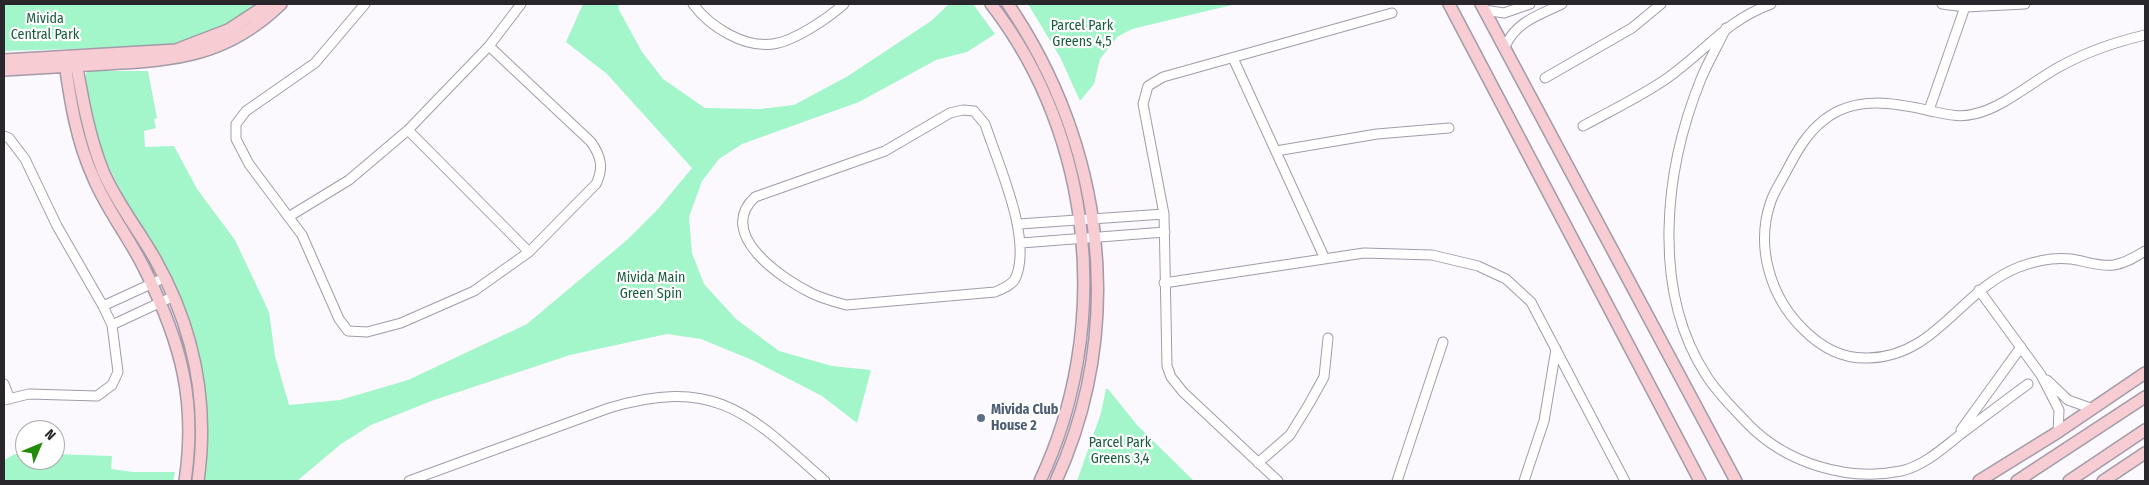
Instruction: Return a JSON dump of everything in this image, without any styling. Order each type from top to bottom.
[{"type":"street","points":[[4,70],[165,52],[186,47],[228,30],[268,4]]},
{"type":"street","points":[[4,60],[70,62],[158,61],[198,54],[240,35],[281,4]]},
{"type":"street","points":[[364,4],[315,63],[246,111],[236,124],[236,139],[249,164],[290,216],[319,268],[339,318],[348,331],[367,332],[401,323],[474,291],[530,252],[596,184],[601,174],[598,152],[591,142],[489,46]]},
{"type":"street","points":[[290,216],[348,180],[408,130],[489,46],[521,4]]},
{"type":"street","points":[[693,4],[704,17],[724,31],[748,42],[773,44],[810,28],[844,4]]},
{"type":"street","points":[[991,4],[1019,46],[1048,105],[1086,220]]},
{"type":"street","points":[[1008,4],[1041,58],[1069,121],[1087,182],[1086,220],[1097,307],[1092,363],[1080,416],[1056,481]]},
{"type":"street","points":[[1449,4],[1700,481]]},
{"type":"street","points":[[1483,7],[1504,13],[1530,4]]},
{"type":"street","points":[[1538,4],[1543,13]]},
{"type":"street","points":[[1505,47],[1513,31],[1520,25],[1562,4]]},
{"type":"street","points":[[1545,78],[1632,28],[1661,4]]},
{"type":"street","points":[[1583,126],[1665,80],[1741,17],[1771,4]]},
{"type":"street","points":[[1942,4],[1965,7],[2025,4]]},
{"type":"street","points":[[1483,7],[1736,481]]},
{"type":"street","points":[[1929,110],[1965,7]]},
{"type":"street","points":[[1278,481],[1183,392],[1171,377],[1166,354],[1164,214],[1143,104],[1148,86],[1163,77],[1392,12]]},
{"type":"street","points":[[1726,28],[1701,79],[1683,133],[1672,189],[1670,246],[1673,291],[1685,335],[1706,376],[1758,434],[1784,453],[1814,466],[1845,472],[1901,471],[1923,462],[2028,384]]},
{"type":"street","points":[[2145,35],[2115,42],[2060,66],[1984,111],[1962,116],[1874,101],[1848,106],[1825,118],[1806,136],[1771,201],[1764,240],[1770,280],[1789,316],[1818,344],[1841,354],[1867,358],[1892,356],[1916,346],[1941,327],[1957,309],[1979,290],[2017,267],[2043,260],[2070,259],[2096,265],[2113,265],[2129,260],[2145,251]]},
{"type":"street","points":[[1233,58],[1326,259]]},
{"type":"street","points":[[70,62],[89,129],[104,172],[164,278],[186,330],[200,388],[202,447],[198,481]]},
{"type":"street","points":[[70,62],[76,128],[94,179],[147,272],[177,344],[186,385],[188,425],[185,481]]},
{"type":"street","points":[[963,110],[974,111],[984,124],[1019,224],[1021,243],[1016,278],[1007,287],[994,292],[846,305],[813,294],[770,268],[744,234],[743,212],[755,196],[885,151],[943,117],[963,110]]},
{"type":"street","points":[[1276,152],[1376,134],[1449,128]]},
{"type":"street","points":[[408,130],[530,252]]},
{"type":"street","points":[[4,136],[9,138],[25,159],[57,226],[103,306],[112,325],[118,372],[112,385],[97,396],[29,394],[7,400],[4,384]]},
{"type":"street","points":[[1019,224],[1164,214]]},
{"type":"street","points":[[1021,243],[1164,232]]},
{"type":"street","points":[[1040,481],[1062,424],[1078,359],[1083,320],[1088,238]]},
{"type":"street","points":[[1164,283],[1364,253],[1432,255],[1478,266],[1506,279],[1531,302],[1625,481]]},
{"type":"street","points":[[103,306],[164,278]]},
{"type":"street","points":[[1979,290],[2041,375],[2059,410],[2058,432]]},
{"type":"street","points":[[112,325],[172,297]]},
{"type":"street","points":[[1258,463],[1290,435],[1309,404],[1324,377],[1328,338]]},
{"type":"street","points":[[1397,481],[1443,342]]},
{"type":"street","points":[[1956,438],[2020,347]]},
{"type":"street","points":[[1524,481],[1544,421],[1556,349]]},
{"type":"street","points":[[1978,481],[2058,432],[2145,373]]},
{"type":"street","points":[[2041,375],[2068,400],[2093,409]]},
{"type":"street","points":[[409,481],[608,408],[643,400],[676,396],[713,401],[746,415],[765,428],[825,481]]},
{"type":"street","points":[[2017,481],[2145,397]]},
{"type":"street","points":[[2069,481],[2145,430]]},
{"type":"street","points":[[2103,481],[2145,453]]},
{"type":"green space","name":"Mivida Central Park","points":[[4,4],[259,4],[223,27],[167,46],[4,51]]},
{"type":"green space","name":"Mivida Main Green Spin","points":[[583,4],[618,4],[619,10],[642,52],[663,79],[705,108],[760,109],[794,105],[848,76],[931,21],[949,4],[973,4],[995,34],[967,52],[936,60],[859,102],[742,144],[719,159],[702,181],[689,217],[692,253],[704,284],[736,319],[779,351],[832,366],[871,370],[857,423],[822,396],[752,360],[701,339],[667,334],[570,355],[434,400],[371,425],[341,444],[297,481],[201,481],[204,388],[192,331],[172,283],[105,158],[94,125],[86,90],[84,78],[88,71],[148,71],[157,118],[154,119],[156,128],[144,131],[145,147],[174,146],[197,189],[235,240],[269,312],[275,356],[289,405],[340,400],[408,380],[527,324],[627,240],[658,209],[692,168],[607,74],[566,42]]},
{"type":"green space","name":"Parcel Park Greens 4,5","points":[[1028,4],[1236,4],[1132,29],[1117,37],[1100,59],[1094,84],[1080,101],[1060,57]]},
{"type":"green space","name":"Parcel Park Greens 3,4","points":[[1106,389],[1108,389],[1137,425],[1194,481],[1077,481],[1101,413]]},
{"type":"green space","points":[[15,454],[15,470],[65,470],[65,454],[112,456],[111,469],[133,472],[175,472],[173,481],[4,481],[4,460]]},
{"type":"place","name":"Mivida Club House 2","points":[[981,418]]}]
